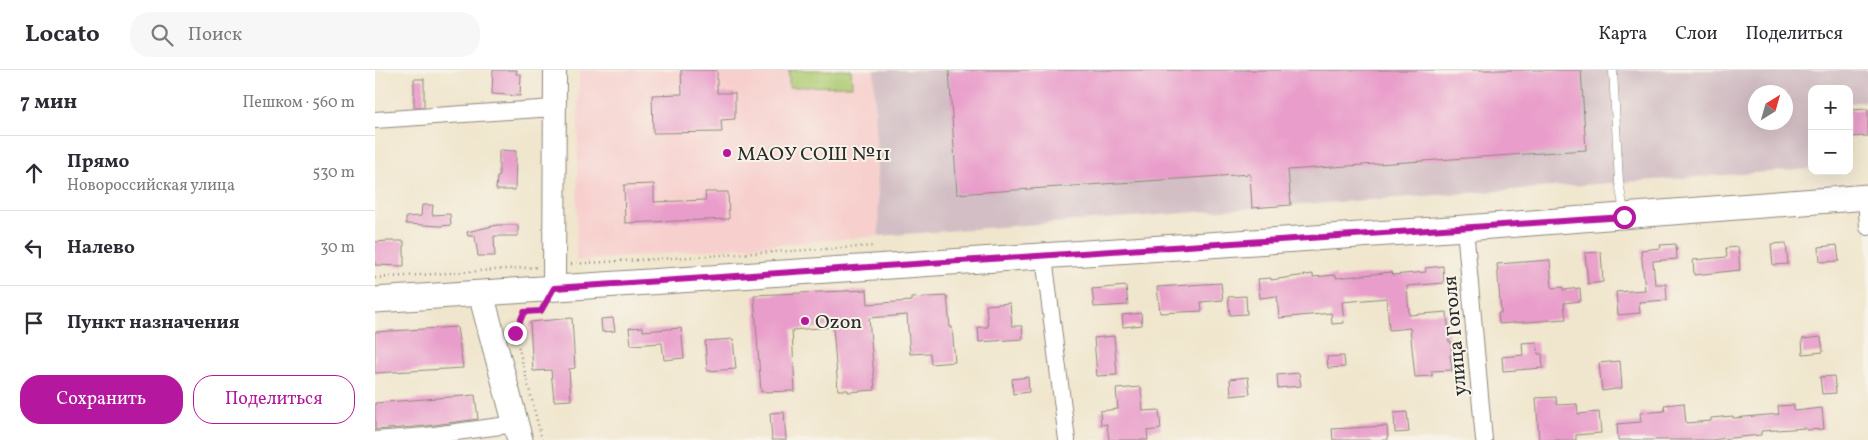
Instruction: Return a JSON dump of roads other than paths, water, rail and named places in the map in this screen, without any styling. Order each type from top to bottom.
[{"type":"main road","points":[[554,288],[555,70]]},
{"type":"main road","points":[[375,300],[1465,228],[1867,197]]},
{"type":"main road","points":[[481,294],[517,432]]},
{"type":"street","points":[[375,120],[554,108]]},
{"type":"street","points":[[1867,197],[1868,227]]},
{"type":"street","name":"улица Гоголя","points":[[1465,228],[1484,440]]},
{"type":"street","points":[[1044,256],[1067,440]]},
{"type":"street","points":[[375,440],[517,432]]},
{"type":"lane","points":[[1613,70],[1619,182],[1624,217]]},
{"type":"place","name":"МАОУ СОШ №11","points":[[727,153]]},
{"type":"place","name":"Ozon","points":[[805,321]]}]
